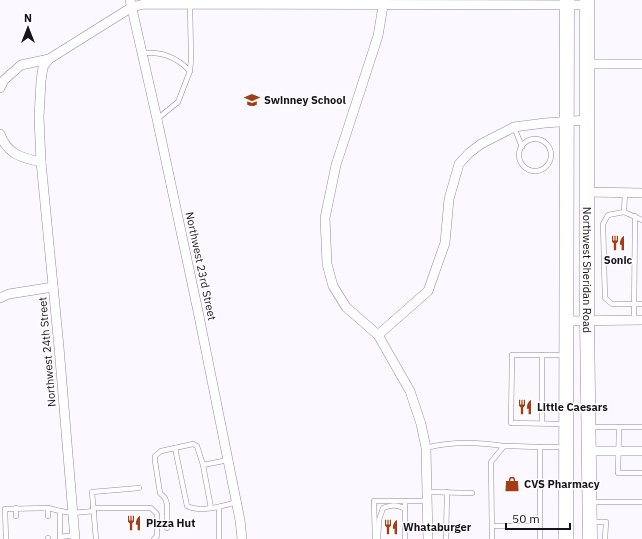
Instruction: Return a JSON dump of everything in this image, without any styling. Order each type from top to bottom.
[{"type":"main road","name":"Northwest Sheridan Road","points":[[566,539],[565,321],[567,2]]},
{"type":"main road","name":"Northwest Sheridan Road","points":[[587,2],[587,321],[590,451],[590,539]]},
{"type":"street","points":[[0,88],[4,80],[21,65],[50,59],[131,3],[190,3],[221,1],[256,4],[384,1],[587,2]]},
{"type":"street","points":[[384,1],[378,36],[336,165],[325,218],[327,264],[334,286],[346,307],[378,335],[410,391],[422,424],[426,448],[428,539]]},
{"type":"street","name":"Northwest 23rd Street","points":[[131,3],[157,119],[237,502],[242,539]]},
{"type":"street","name":"Northwest 24th Street","points":[[50,59],[43,67],[41,81],[39,117],[41,162],[75,537]]},
{"type":"street","points":[[587,64],[642,64]]},
{"type":"street","points":[[378,335],[428,291],[445,243],[449,199],[459,164],[469,152],[514,127],[587,120]]},
{"type":"street","points":[[0,134],[11,152],[20,158],[41,162]]},
{"type":"street","points":[[587,192],[642,193]]},
{"type":"street","points":[[0,298],[9,294],[53,287]]},
{"type":"street","points":[[565,321],[638,320]]},
{"type":"street","points":[[590,451],[642,451]]},
{"type":"lane","points":[[157,119],[178,102],[190,70],[190,3]]},
{"type":"lane","points":[[142,53],[157,52],[171,56],[190,70]]},
{"type":"lane","points":[[514,127],[522,147],[520,156],[523,165],[527,168],[537,170],[542,169],[549,162],[551,152],[545,142],[541,140],[530,140],[522,147]]},
{"type":"lane","points":[[624,212],[625,193]]},
{"type":"lane","points":[[642,220],[624,212],[608,215],[602,224],[605,298],[612,304],[642,304]]},
{"type":"lane","points":[[635,216],[634,304],[638,320]]},
{"type":"lane","points":[[565,355],[512,355],[511,423],[565,424]]},
{"type":"lane","points":[[542,355],[542,423]]},
{"type":"lane","points":[[589,427],[642,427]]},
{"type":"lane","points":[[619,427],[618,473],[642,473]]},
{"type":"lane","points":[[426,448],[442,444],[462,442],[504,446],[566,447]]},
{"type":"lane","points":[[167,528],[165,498],[160,493],[155,456],[161,451],[193,444],[197,446],[203,465],[211,508]]},
{"type":"lane","points":[[492,539],[491,462],[504,446]]},
{"type":"lane","points":[[540,447],[540,539]]},
{"type":"lane","points":[[175,448],[187,506],[191,508],[211,508],[237,502]]},
{"type":"lane","points":[[203,465],[228,460]]},
{"type":"lane","points":[[96,539],[92,492],[139,488]]},
{"type":"lane","points":[[446,539],[447,492]]},
{"type":"lane","points":[[375,539],[374,501],[404,501],[447,492],[472,493]]},
{"type":"lane","points":[[404,501],[405,539]]},
{"type":"lane","points":[[590,502],[642,502]]},
{"type":"lane","points":[[378,539],[379,520],[383,508],[399,505],[404,509]]},
{"type":"lane","points":[[219,507],[219,539]]},
{"type":"lane","points":[[16,508],[16,516]]},
{"type":"lane","points":[[6,539],[5,509],[48,508],[73,513],[93,510],[151,508],[157,514],[157,536],[154,539]]},
{"type":"lane","points":[[48,508],[48,516]]},
{"type":"lane","points":[[60,511],[60,538],[75,537]]},
{"type":"lane","points":[[590,522],[606,522],[605,537],[609,539]]},
{"type":"lane","points":[[492,526],[540,526]]},
{"type":"place","name":"Swinney School","points":[[252,100]]},
{"type":"place","name":"Sonic","points":[[618,243]]},
{"type":"place","name":"Little Caesars","points":[[525,407]]},
{"type":"place","name":"CVS Pharmacy","points":[[512,484]]},
{"type":"place","name":"Pizza Hut","points":[[134,523]]},
{"type":"place","name":"Whataburger","points":[[391,527]]}]
